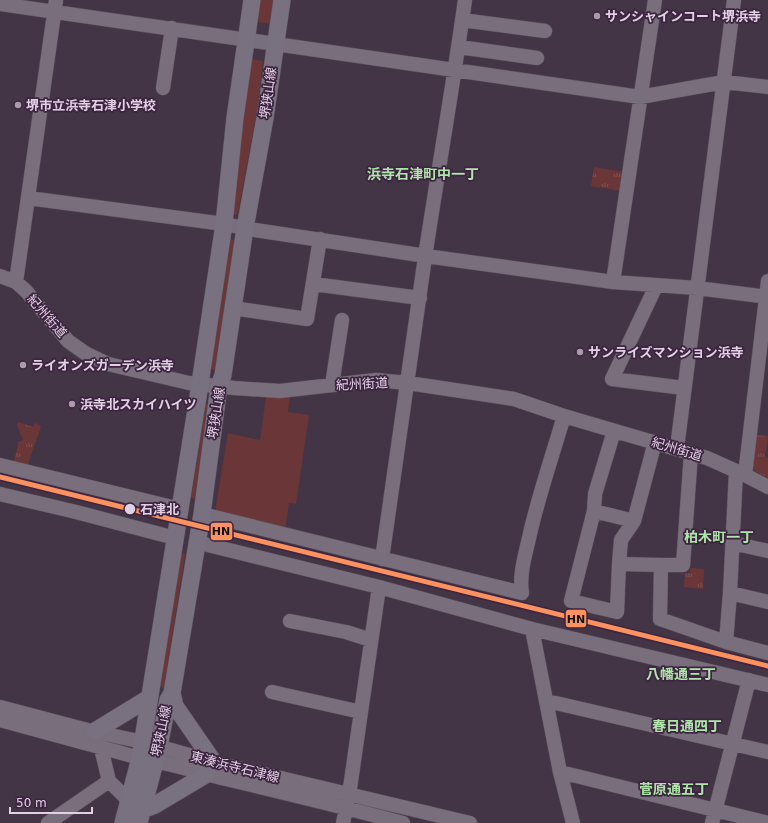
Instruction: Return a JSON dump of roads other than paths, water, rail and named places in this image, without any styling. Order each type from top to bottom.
[{"type":"main road","name":"堺狭山線","points":[[149,752],[149,698],[200,384],[224,224],[235,118],[252,0]]},
{"type":"main road","name":"堺狭山線","points":[[123,823],[136,811],[149,752],[172,693],[196,542],[202,514],[219,386],[224,375],[245,228],[265,118],[282,0]]},
{"type":"main road","points":[[136,811],[155,805],[210,768],[175,706],[172,693]]},
{"type":"main road","points":[[95,732],[149,698]]},
{"type":"street","points":[[382,559],[465,0]]},
{"type":"street","points":[[613,282],[655,0]]},
{"type":"street","points":[[677,448],[734,0]]},
{"type":"street","points":[[0,4],[55,6],[172,28],[454,71],[640,97],[724,82],[768,87]]},
{"type":"street","points":[[16,282],[55,6]]},
{"type":"street","points":[[462,20],[545,31]]},
{"type":"street","points":[[163,88],[172,28]]},
{"type":"street","points":[[459,47],[537,58]]},
{"type":"street","points":[[28,198],[224,224],[426,256],[613,282],[697,288],[767,297]]},
{"type":"street","points":[[233,308],[307,319],[320,240]]},
{"type":"street","name":"紀州街道","points":[[0,276],[16,282],[26,291],[68,341],[85,353],[108,364],[200,384],[264,391],[280,391],[376,380],[408,383],[514,399],[564,416],[707,458],[768,487]]},
{"type":"street","points":[[726,642],[732,543],[768,281]]},
{"type":"street","points":[[313,284],[420,298]]},
{"type":"street","points":[[656,286],[612,379],[684,388]]},
{"type":"street","points":[[332,385],[342,320]]},
{"type":"street","points":[[202,514],[522,593],[520,583],[524,558],[564,416]]},
{"type":"street","points":[[614,431],[595,494],[594,511],[571,601],[617,612],[621,540],[634,521],[655,442]]},
{"type":"street","points":[[619,564],[683,565],[691,453]]},
{"type":"street","points":[[0,465],[180,509]]},
{"type":"street","points":[[0,494],[175,538]]},
{"type":"street","points":[[594,511],[634,521]]},
{"type":"street","points":[[196,542],[379,587],[532,629],[768,685]]},
{"type":"street","points":[[732,543],[768,551]]},
{"type":"street","points":[[661,565],[660,619],[726,642],[768,653]]},
{"type":"street","points":[[343,823],[379,587]]},
{"type":"street","points":[[730,593],[768,602]]},
{"type":"street","points":[[290,621],[346,632],[371,640]]},
{"type":"street","points":[[532,629],[560,772],[573,823]]},
{"type":"street","points":[[713,816],[749,680]]},
{"type":"street","points":[[272,692],[361,712]]},
{"type":"street","points":[[547,701],[768,752]]},
{"type":"street","name":"東湊浜寺石津線","points":[[0,707],[95,732],[149,752],[210,768],[347,801],[470,823]]},
{"type":"street","name":"東湊浜寺石津線","points":[[0,720],[102,748],[149,752]]},
{"type":"street","points":[[102,748],[109,781],[136,811]]},
{"type":"street","points":[[560,772],[713,816],[768,822]]},
{"type":"street","points":[[48,823],[109,781]]},
{"type":"street","name":"東湊浜寺石津線","points":[[347,801],[403,823]]},
{"type":"place","name":"サンシャインコート堺浜寺","points":[[597,16]]},
{"type":"place","name":"堺市立浜寺石津小学校","points":[[18,105]]},
{"type":"place","name":"サンライズマンション浜寺","points":[[580,352]]},
{"type":"place","name":"ライオンズガーデン浜寺","points":[[23,365]]},
{"type":"place","name":"浜寺北スカイハイツ","points":[[72,404]]},
{"type":"place","name":"石津北","points":[[130,509]]},
{"type":"district","name":"浜寺石津町中一丁","points":[[423,174]]},
{"type":"district","name":"柏木町一丁","points":[[719,537]]},
{"type":"district","name":"八幡通三丁","points":[[681,674]]},
{"type":"district","name":"春日通四丁","points":[[687,726]]},
{"type":"district","name":"菅原通五丁","points":[[674,789]]}]
